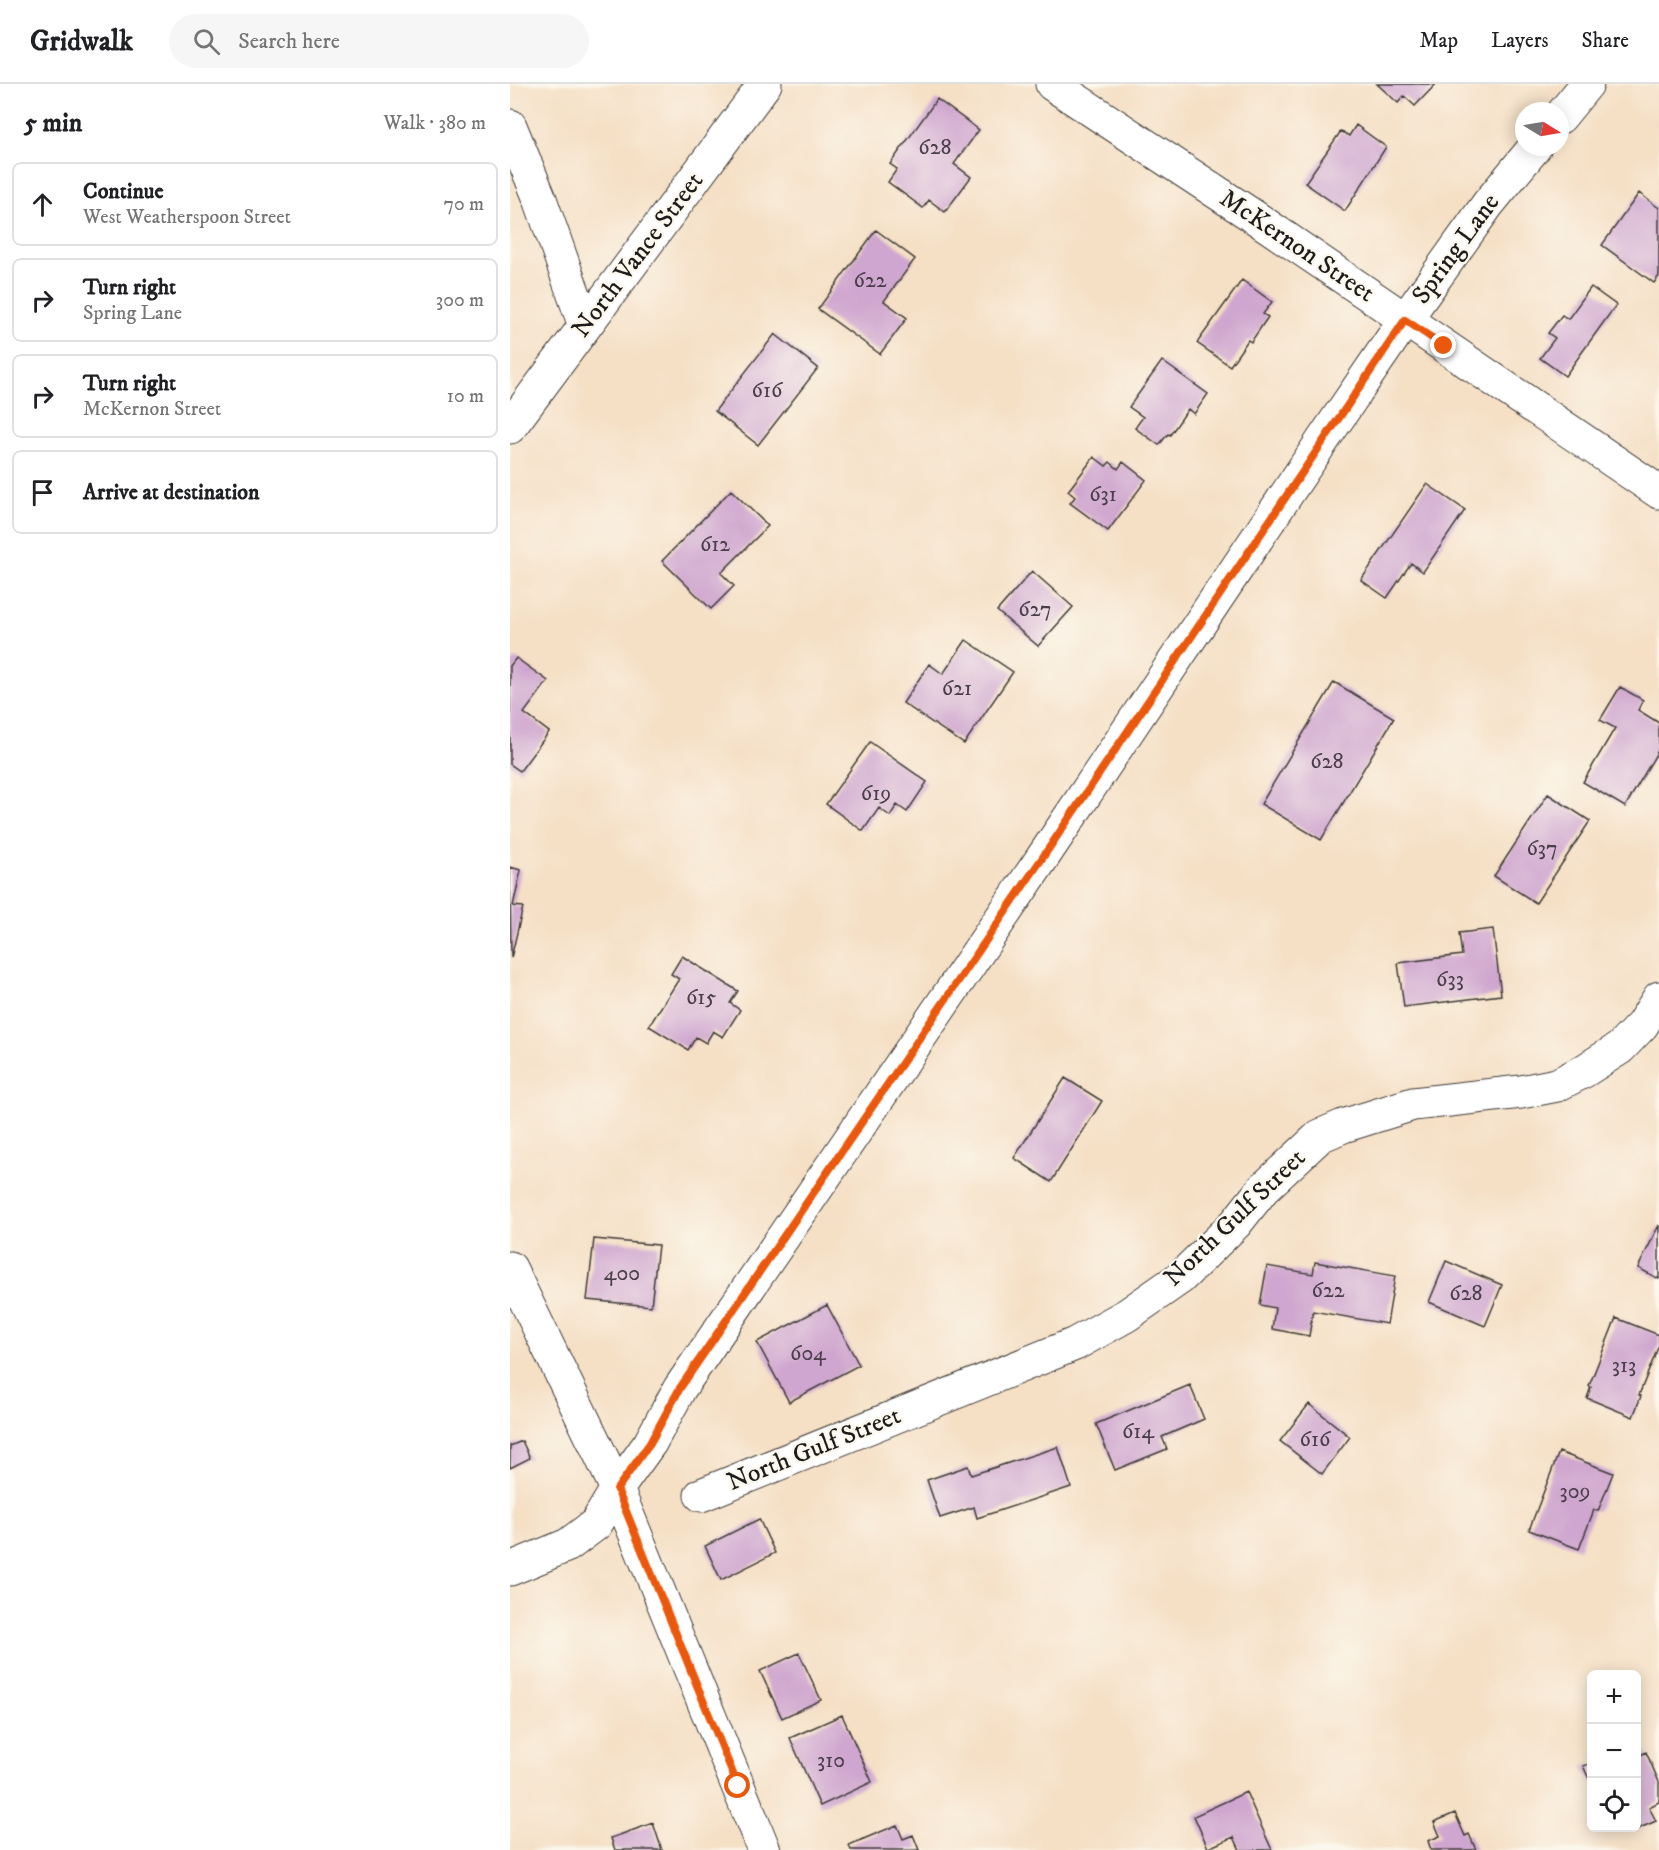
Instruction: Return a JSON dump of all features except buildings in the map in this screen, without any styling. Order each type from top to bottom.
[{"type":"street","name":"North Vance Street","points":[[510,427],[765,84]]},
{"type":"street","name":"McKernon Street","points":[[1052,84],[1256,218],[1659,492]]},
{"type":"street","points":[[1569,106],[1587,84]]},
{"type":"street","points":[[510,126],[540,200],[585,326]]},
{"type":"street","name":"Spring Lane","points":[[617,1489],[650,1443],[680,1388],[1052,844],[1405,320],[1488,204],[1528,156]]},
{"type":"street","name":"North Gulf Street","points":[[701,1495],[1075,1344],[1127,1315],[1180,1278],[1236,1223],[1263,1189],[1320,1136],[1343,1126],[1413,1104],[1521,1092],[1557,1085],[1620,1048],[1642,1026],[1659,998]]},
{"type":"street","points":[[510,1268],[617,1489],[764,1850]]},
{"type":"street","points":[[510,1569],[568,1545],[596,1524],[617,1489]]},
{"type":"route","points":[[738,1786],[617,1489],[650,1443],[680,1388],[1045,854],[1405,320],[1444,346]]}]
